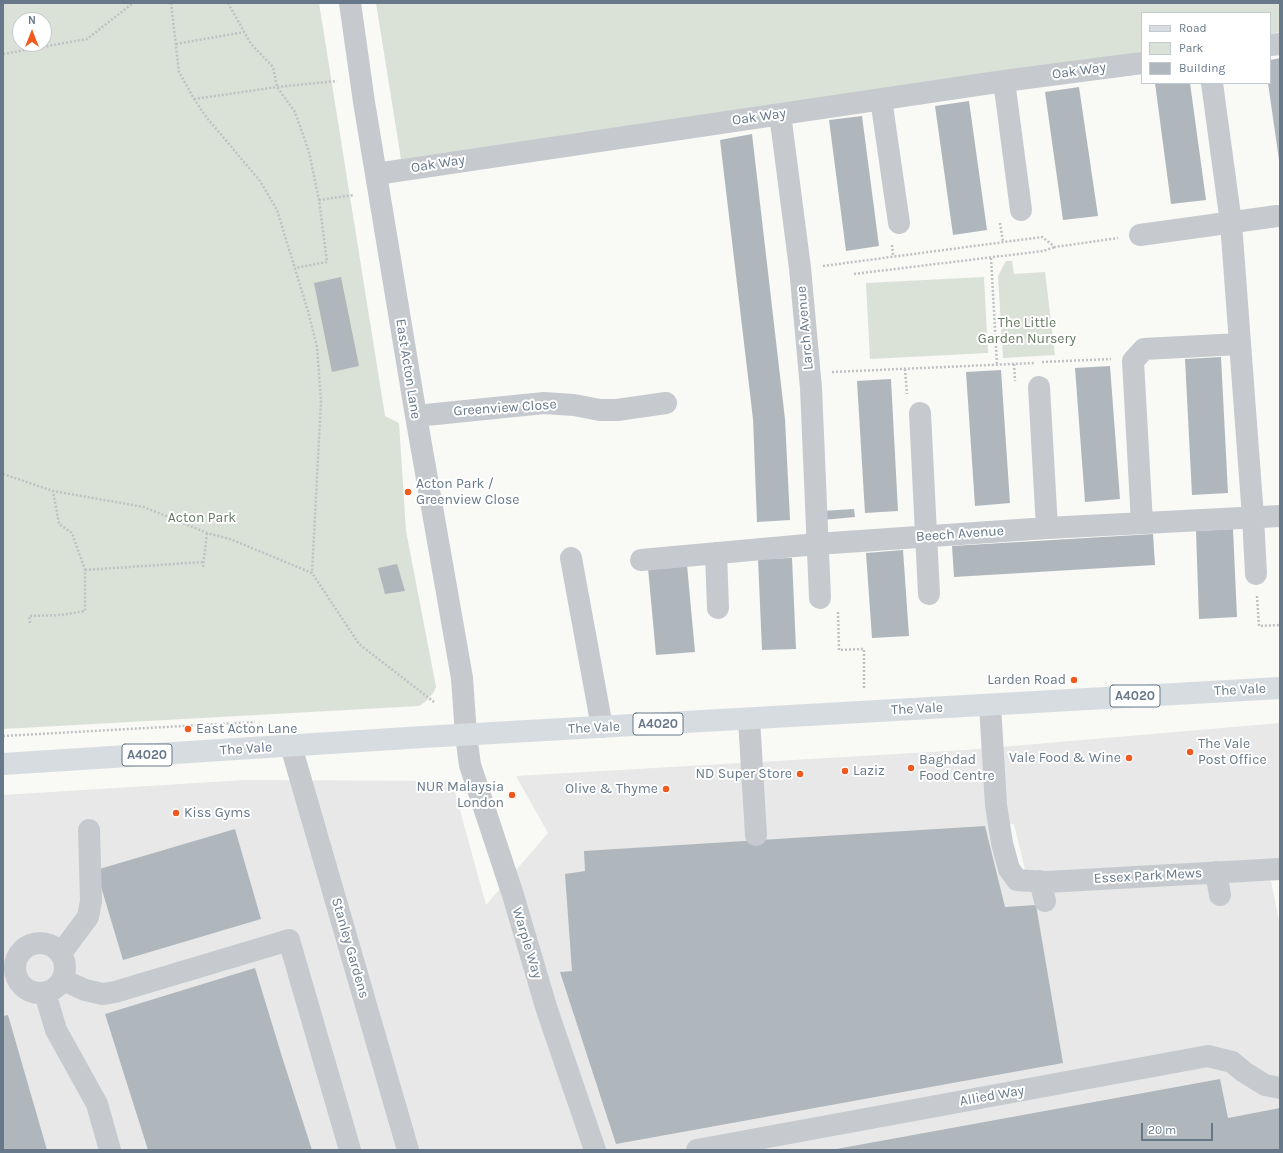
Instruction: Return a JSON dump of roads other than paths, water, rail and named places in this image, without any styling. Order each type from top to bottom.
[{"type":"main road","name":"The Vale","points":[[3,764],[466,735],[1280,688]]},
{"type":"street","name":"East Acton Lane","points":[[350,3],[376,174],[416,416],[462,678],[466,735]]},
{"type":"street","name":"Oak Way","points":[[376,174],[1004,81],[1141,63]]},
{"type":"street","points":[[1004,81],[1020,210]]},
{"type":"street","points":[[1212,84],[1231,223],[1256,574]]},
{"type":"street","points":[[881,99],[899,223]]},
{"type":"street","name":"Larch Avenue","points":[[780,114],[800,268],[810,373],[820,598]]},
{"type":"street","points":[[1140,235],[1277,216]]},
{"type":"street","points":[[1142,523],[1133,361],[1144,349],[1239,344]]},
{"type":"street","points":[[1039,387],[1047,528]]},
{"type":"street","name":"Greenview Close","points":[[416,416],[544,403],[574,405],[600,410],[617,410],[666,403]]},
{"type":"street","points":[[920,413],[929,594]]},
{"type":"street","name":"Beech Avenue","points":[[641,560],[926,536],[1280,516]]},
{"type":"street","points":[[716,553],[718,608]]},
{"type":"street","points":[[571,558],[602,727]]},
{"type":"street","name":"Essex Park Mews","points":[[990,705],[996,805],[1002,843],[1009,869],[1017,880],[1043,891],[1216,872],[1280,869]]},
{"type":"street","points":[[749,719],[756,835]]},
{"type":"street","name":"Warple Way","points":[[466,735],[470,765],[475,783],[513,896],[547,1010],[595,1150]]},
{"type":"street","name":"Stanley Gardens","points":[[291,746],[408,1150]]},
{"type":"street","points":[[61,953],[88,917],[91,901],[89,830]]},
{"type":"street","points":[[1216,872],[1220,895]]},
{"type":"street","points":[[63,980],[85,990],[103,994],[109,993],[289,940],[350,1150]]},
{"type":"street","points":[[40,942],[55,947],[61,953],[66,966],[66,973],[59,986],[45,993],[38,994],[24,988],[19,983],[9,978],[15,968],[19,953],[32,944],[40,942]]},
{"type":"street","points":[[45,993],[56,1030],[97,1104],[110,1150]]},
{"type":"street","name":"Allied Way","points":[[697,1150],[1208,1056],[1232,1062],[1244,1072],[1265,1085],[1280,1088]]},
{"type":"place","name":"Acton Park / Greenview Close","points":[[408,492]]},
{"type":"place","name":"Larden Road","points":[[1074,680]]},
{"type":"place","name":"East Acton Lane","points":[[188,729]]},
{"type":"place","name":"The Vale Post Office","points":[[1190,752]]},
{"type":"place","name":"Vale Food & Wine","points":[[1129,758]]},
{"type":"place","name":"Baghdad Food Centre","points":[[911,768]]},
{"type":"place","name":"Laziz","points":[[845,771]]},
{"type":"place","name":"ND Super Store","points":[[800,774]]},
{"type":"place","name":"Olive & Thyme","points":[[666,789]]},
{"type":"place","name":"NUR Malaysia London","points":[[512,795]]},
{"type":"place","name":"Kiss Gyms","points":[[176,813]]},
{"type":"park label","name":"The Little Garden Nursery","points":[[1027,332]]},
{"type":"park label","name":"Acton Park","points":[[202,518]]}]
